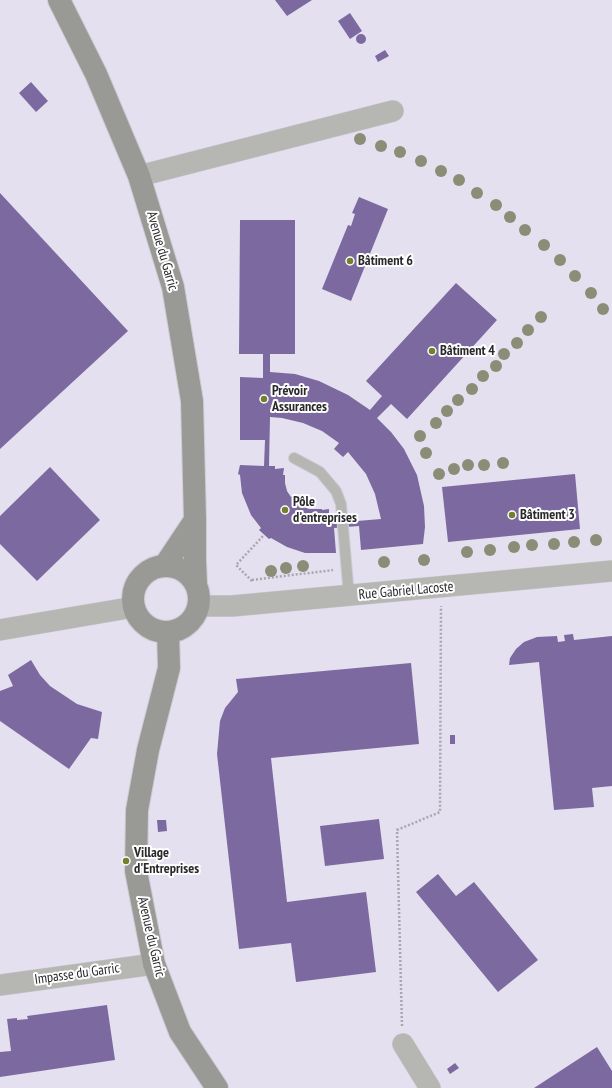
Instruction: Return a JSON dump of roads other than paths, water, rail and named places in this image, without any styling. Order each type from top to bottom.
[{"type":"street","name":"Avenue du Garric","points":[[59,0],[96,74],[139,176],[173,287],[192,401],[196,584]]},
{"type":"street","points":[[139,176],[393,111]]},
{"type":"street","points":[[165,565],[195,520]]},
{"type":"street","points":[[165,565],[179,568],[189,574],[196,584],[200,595],[199,606],[193,620],[182,629],[168,632],[156,631],[146,626],[138,618],[134,607],[133,592],[139,579],[150,569],[165,565]]},
{"type":"street","name":"Rue Gabriel Lacoste","points":[[199,606],[248,605],[612,571]]},
{"type":"street","points":[[0,630],[134,607]]},
{"type":"street","name":"Avenue du Garric","points":[[168,632],[169,668],[148,750],[137,810],[136,871],[154,964],[180,1032],[217,1088]]},
{"type":"street","name":"Impasse du Garric","points":[[0,985],[154,964]]},
{"type":"street","points":[[403,1044],[430,1088]]},
{"type":"lane","points":[[294,458],[320,472],[336,491],[341,504],[349,596]]},
{"type":"place","name":"Bâtiment 6","points":[[350,261]]},
{"type":"place","name":"Bâtiment 4","points":[[432,351]]},
{"type":"place","name":"Prévoir Assurances","points":[[264,399]]},
{"type":"place","name":"Pôle d'entreprises","points":[[285,510]]},
{"type":"place","name":"Bâtiment 3","points":[[512,515]]},
{"type":"place","name":"Village d'Entreprises","points":[[126,861]]}]
